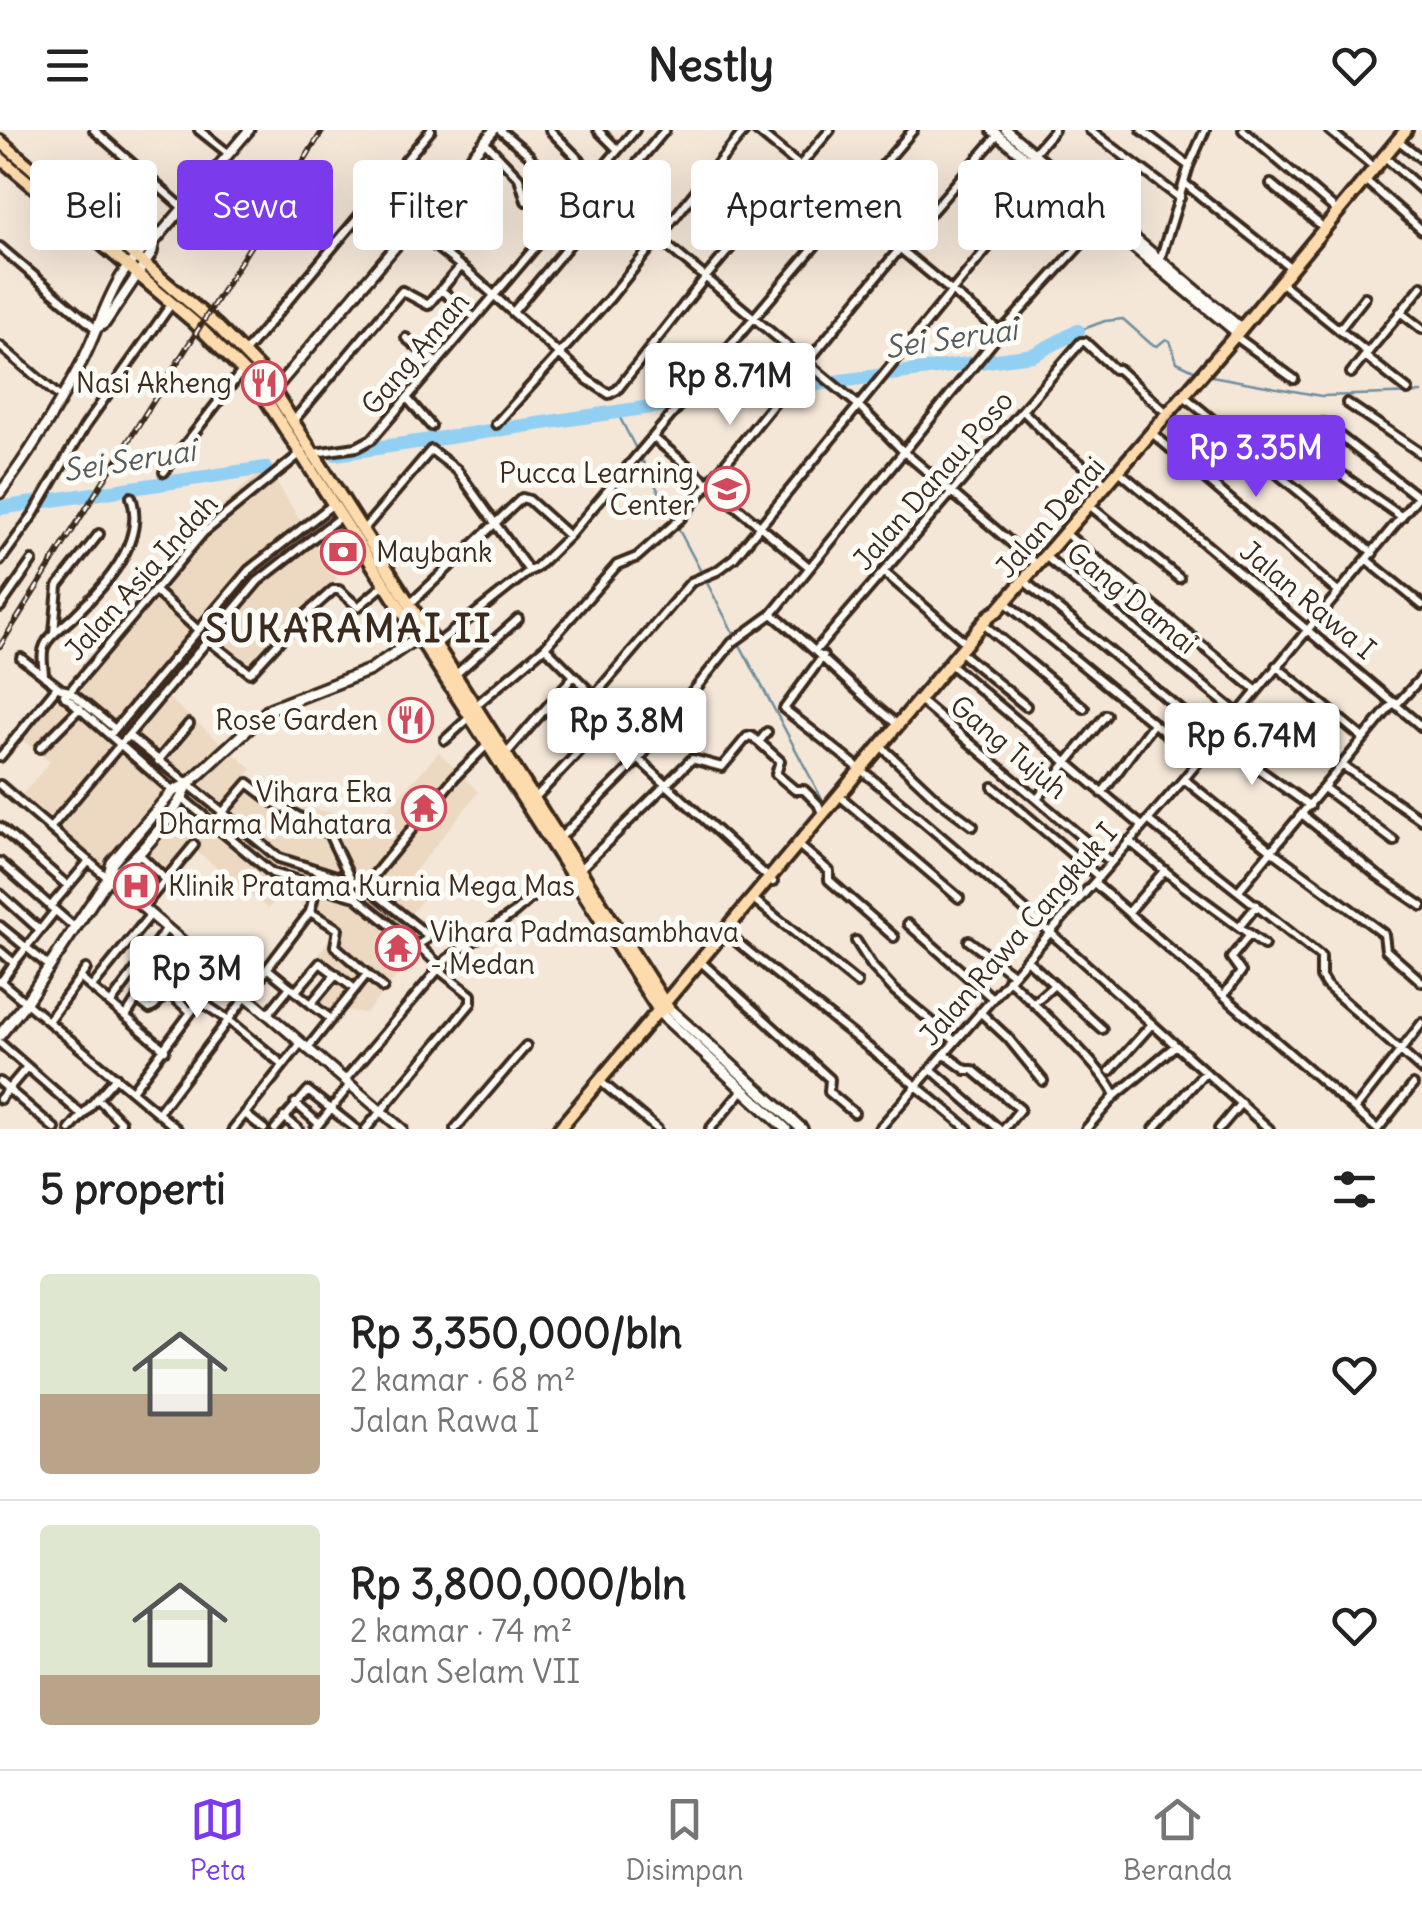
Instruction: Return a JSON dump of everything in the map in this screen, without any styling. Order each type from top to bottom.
[{"type":"main road","name":"Jalan Denai","points":[[559,1129],[702,963],[898,724],[988,628],[1001,607],[1406,130]]},
{"type":"main road","points":[[0,141],[137,265],[256,384],[384,586],[422,634],[661,1011],[786,1129]]},
{"type":"main road","points":[[0,158],[244,352],[294,420],[410,604],[422,634]]},
{"type":"main road","name":"Jalan Denai","points":[[726,933],[757,902],[824,816],[843,800],[863,770],[924,704],[966,643],[1001,607]]},
{"type":"main road","points":[[0,1035],[108,878],[112,863],[173,791],[188,785],[270,709],[370,670],[422,634]]},
{"type":"main road","points":[[431,649],[454,675],[472,712]]},
{"type":"main road","points":[[491,741],[505,754],[580,869],[661,1011],[802,1129]]},
{"type":"main road","points":[[108,878],[121,871],[138,852],[183,799],[188,785]]},
{"type":"street","points":[[94,130],[177,202]]},
{"type":"street","points":[[199,130],[229,154]]},
{"type":"street","points":[[224,160],[250,130]]},
{"type":"street","points":[[244,352],[431,130]]},
{"type":"street","points":[[468,160],[497,130],[532,160]]},
{"type":"street","points":[[550,130],[580,160]]},
{"type":"street","points":[[598,130],[618,150]]},
{"type":"street","name":"Gang Aman","points":[[610,160],[636,130]]},
{"type":"street","name":"Gang Aman","points":[[639,160],[665,130]]},
{"type":"street","points":[[671,223],[745,130]]},
{"type":"street","points":[[756,130],[792,160]]},
{"type":"street","points":[[806,160],[830,130]]},
{"type":"street","points":[[888,160],[913,130]]},
{"type":"street","points":[[1031,156],[1054,130]]},
{"type":"street","points":[[1090,130],[1180,198]]},
{"type":"street","points":[[1142,130],[1189,166]]},
{"type":"street","points":[[1160,260],[1204,130]]},
{"type":"street","points":[[1242,130],[1337,211]]},
{"type":"street","points":[[1329,130],[1374,167]]},
{"type":"street","points":[[938,204],[999,132],[1160,260],[1238,332]]},
{"type":"street","points":[[1398,140],[1422,159]]},
{"type":"street","points":[[484,141],[519,178],[523,191]]},
{"type":"street","points":[[1031,156],[1034,160]]},
{"type":"street","points":[[1384,156],[1422,190]]},
{"type":"street","points":[[1364,179],[1422,230]]},
{"type":"street","points":[[1184,183],[1290,267]]},
{"type":"street","points":[[1271,184],[1323,227]]},
{"type":"street","points":[[0,493],[61,398],[96,329],[103,327],[137,265],[177,216]]},
{"type":"street","points":[[0,246],[96,329]]},
{"type":"street","points":[[274,389],[392,250]]},
{"type":"street","points":[[440,250],[602,392],[610,394],[729,250]]},
{"type":"street","name":"Gang Aman","points":[[314,453],[367,443],[532,250]]},
{"type":"street","name":"Gang Aman","points":[[513,312],[564,250]]},
{"type":"street","points":[[496,424],[649,250]]},
{"type":"street","name":"Gang Damai","points":[[671,250],[858,405],[903,450],[1237,713]]},
{"type":"street","points":[[431,649],[536,568],[569,536],[812,250]]},
{"type":"street","points":[[445,740],[545,648],[616,565],[637,557],[673,524],[899,250]]},
{"type":"street","points":[[905,250],[1001,332]]},
{"type":"street","points":[[594,696],[697,576],[717,571],[734,558],[984,250]]},
{"type":"street","points":[[560,838],[639,759],[732,643],[772,614],[979,358],[1076,250]]},
{"type":"street","points":[[1136,250],[1294,379]]},
{"type":"street","points":[[294,420],[402,292],[426,305],[461,266]]},
{"type":"street","points":[[1279,282],[1408,390]]},
{"type":"street","points":[[1351,373],[1422,286]]},
{"type":"street","points":[[441,290],[475,318]]},
{"type":"street","points":[[1339,330],[1365,297]]},
{"type":"street","points":[[0,561],[85,426],[172,303]]},
{"type":"street","points":[[1400,312],[1422,329]]},
{"type":"street","points":[[406,338],[437,363]]},
{"type":"street","name":"Jalan Danau Poso","points":[[816,650],[1084,341],[1101,360],[1118,369],[1168,414]]},
{"type":"street","points":[[0,346],[61,398]]},
{"type":"street","points":[[164,472],[243,370]]},
{"type":"street","points":[[1184,396],[1373,552]]},
{"type":"street","points":[[407,398],[431,426]]},
{"type":"street","points":[[1347,402],[1422,454]]},
{"type":"street","points":[[1023,411],[1108,484]]},
{"type":"street","points":[[1323,423],[1419,499]]},
{"type":"street","points":[[1152,433],[1338,592]]},
{"type":"street","points":[[1308,434],[1302,446],[1402,517]]},
{"type":"street","points":[[654,438],[809,566]]},
{"type":"street","points":[[363,530],[432,450],[457,470],[529,571]]},
{"type":"street","name":"Jalan Asia Indah","points":[[0,757],[203,533],[300,454]]},
{"type":"street","name":"Jalan Rawa I","points":[[1119,471],[1422,726]]},
{"type":"street","points":[[0,475],[8,482]]},
{"type":"street","points":[[44,676],[44,647],[97,592],[131,540],[136,522],[132,497]]},
{"type":"street","points":[[410,604],[522,498],[569,536]]},
{"type":"street","name":"Jalan Rawa Cangkuk I","points":[[879,1129],[1184,778],[1419,499]]},
{"type":"street","points":[[113,732],[249,570],[332,505]]},
{"type":"street","points":[[1089,506],[1179,578]]},
{"type":"street","points":[[51,827],[258,581],[340,517]]},
{"type":"street","points":[[296,530],[306,542]]},
{"type":"street","points":[[1065,533],[1256,690]]},
{"type":"street","points":[[54,634],[58,586],[99,534]]},
{"type":"street","points":[[1366,560],[1422,605]]},
{"type":"street","points":[[0,607],[32,561]]},
{"type":"street","points":[[249,570],[258,581]]},
{"type":"street","points":[[884,572],[966,643]]},
{"type":"street","points":[[1024,580],[1216,739],[1310,806]]},
{"type":"street","points":[[208,640],[250,673],[333,590],[340,590],[358,607],[384,586]]},
{"type":"street","points":[[154,590],[198,630]]},
{"type":"street","points":[[1001,607],[1174,741],[1182,738],[1204,754]]},
{"type":"street","points":[[772,614],[823,656],[845,682],[898,724]]},
{"type":"street","points":[[454,675],[518,619]]},
{"type":"street","points":[[988,628],[1084,708]]},
{"type":"street","points":[[545,648],[602,704],[613,733],[771,880]]},
{"type":"street","points":[[823,656],[783,707],[863,770],[1270,1129]]},
{"type":"street","points":[[964,656],[1026,706]]},
{"type":"street","points":[[21,658],[113,732],[121,745],[173,791]]},
{"type":"street","points":[[952,666],[1102,792],[1257,905],[1322,958],[1320,977],[1326,985],[1422,1070]]},
{"type":"street","points":[[1276,666],[1363,738]]},
{"type":"street","points":[[505,754],[574,676]]},
{"type":"street","points":[[1238,892],[1363,738],[1422,677]]},
{"type":"street","points":[[63,691],[113,732]]},
{"type":"street","name":"Gang Tujuh","points":[[924,704],[1111,862]]},
{"type":"street","points":[[40,748],[80,708]]},
{"type":"street","points":[[1036,800],[1106,716]]},
{"type":"street","points":[[535,798],[608,721]]},
{"type":"street","points":[[158,761],[189,724]]},
{"type":"street","points":[[1102,792],[1153,724]]},
{"type":"street","points":[[758,742],[767,732]]},
{"type":"street","points":[[129,736],[284,861],[366,885],[426,934],[420,946]]},
{"type":"street","points":[[580,869],[692,759],[722,768],[747,737],[780,761],[776,774],[795,790],[804,790],[824,816]]},
{"type":"street","points":[[356,897],[455,777],[491,741]]},
{"type":"street","points":[[885,750],[938,800],[973,826]]},
{"type":"street","points":[[1342,766],[1422,820]]},
{"type":"street","points":[[1184,778],[1272,851],[1380,931],[1385,937],[1385,948],[1422,982]]},
{"type":"street","points":[[212,824],[248,782],[273,802],[329,834],[352,880]]},
{"type":"street","points":[[0,785],[402,1129]]},
{"type":"street","points":[[993,787],[1128,912],[1378,1129],[1413,1085]]},
{"type":"street","points":[[1324,788],[1394,841]]},
{"type":"street","points":[[183,799],[272,873],[356,897],[420,946],[471,994],[472,1003],[366,1129]]},
{"type":"street","points":[[843,800],[959,898]]},
{"type":"street","points":[[1303,815],[1422,906]]},
{"type":"street","points":[[0,827],[68,886]]},
{"type":"street","points":[[1129,841],[1264,945]]},
{"type":"street","points":[[143,906],[194,845]]},
{"type":"street","points":[[802,848],[829,871],[829,880],[894,937]]},
{"type":"street","points":[[138,852],[166,880]]},
{"type":"street","points":[[90,860],[0,981],[177,1129]]},
{"type":"street","points":[[0,862],[75,928]]},
{"type":"street","points":[[158,1113],[310,912],[320,870]]},
{"type":"street","points":[[1128,912],[1164,871]]},
{"type":"street","points":[[295,1103],[317,1127],[439,967],[460,947],[514,913],[543,886]]},
{"type":"street","points":[[0,894],[40,930]]},
{"type":"street","points":[[757,902],[856,983]]},
{"type":"street","points":[[1240,926],[1257,905]]},
{"type":"street","points":[[310,912],[336,927],[339,931],[334,945],[382,988]]},
{"type":"street","points":[[92,988],[152,914]]},
{"type":"street","points":[[908,924],[992,998]]},
{"type":"street","points":[[0,926],[50,966]]},
{"type":"street","points":[[110,1003],[168,927]]},
{"type":"street","points":[[726,933],[784,983],[900,1070],[968,1129]]},
{"type":"street","points":[[1224,996],[1242,972],[1231,958],[1250,934]]},
{"type":"street","points":[[126,1016],[181,938]]},
{"type":"street","points":[[969,940],[1010,977],[1110,1086],[1114,1096]]},
{"type":"street","points":[[856,941],[872,966],[895,990],[955,1041]]},
{"type":"street","points":[[0,951],[14,963]]},
{"type":"street","points":[[137,999],[152,1008],[197,951]]},
{"type":"street","points":[[1026,959],[1102,1028]]},
{"type":"street","points":[[178,1002],[208,961]]},
{"type":"street","points":[[702,963],[830,1079],[829,1092],[854,1113]]},
{"type":"street","points":[[268,1014],[318,964],[355,990]]},
{"type":"street","points":[[48,1022],[86,969]]},
{"type":"street","points":[[268,969],[332,1019]]},
{"type":"street","points":[[132,1091],[220,972]]},
{"type":"street","points":[[311,1004],[336,974]]},
{"type":"street","points":[[233,1129],[283,1066],[332,1019],[367,974]]},
{"type":"street","points":[[80,978],[165,1050]]},
{"type":"street","points":[[1034,1004],[1054,985]]},
{"type":"street","points":[[166,991],[191,1012]]},
{"type":"street","points":[[187,992],[283,1066]]},
{"type":"street","points":[[980,1012],[1008,1038],[1043,1081]]},
{"type":"street","points":[[1110,1071],[1152,1024]]},
{"type":"street","points":[[1355,1109],[1422,1024]]},
{"type":"street","points":[[0,1043],[82,1115]]},
{"type":"street","points":[[455,1129],[526,1046]]},
{"type":"street","points":[[1086,1129],[1114,1096],[1175,1046]]},
{"type":"street","points":[[930,1070],[1002,1129],[1020,1109],[973,1070],[966,1070],[944,1054]]},
{"type":"street","points":[[0,1099],[27,1067]]},
{"type":"street","points":[[1154,1129],[1205,1072]]},
{"type":"street","points":[[70,1129],[116,1076]]},
{"type":"street","points":[[600,1081],[652,1127]]},
{"type":"street","points":[[0,1082],[55,1129]]},
{"type":"street","points":[[710,1129],[742,1090]]},
{"type":"street","points":[[276,1129],[308,1092],[356,1129]]},
{"type":"street","points":[[97,1098],[120,1117],[117,1129]]},
{"type":"street","points":[[1220,1129],[1240,1104]]},
{"type":"street","points":[[246,1114],[264,1129]]},
{"type":"street","points":[[284,1117],[298,1129]]},
{"type":"street","points":[[158,1129],[166,1120]]},
{"type":"shaded area","points":[[267,467],[337,579],[248,666],[214,640],[167,697],[252,769],[245,778],[272,801],[376,821],[439,752],[479,792],[406,882],[424,897],[406,921],[428,939],[366,1013],[308,1006],[331,977],[312,962],[335,932],[283,891],[268,909],[190,846],[139,906],[18,799],[50,762],[12,732],[55,681],[63,687],[197,526]]},
{"type":"waterway","name":"Sei Seruai","points":[[1078,331],[1123,319],[1151,344],[1170,341],[1177,362],[1198,372]]},
{"type":"waterway","name":"Sei Seruai","points":[[336,454],[1033,355],[1078,331]]},
{"type":"waterway","name":"Sei Seruai","points":[[1206,375],[1321,396],[1422,393]]},
{"type":"waterway","points":[[617,412],[637,451]]},
{"type":"waterway","points":[[641,458],[735,636]]},
{"type":"waterway","name":"Sei Seruai","points":[[0,508],[265,468]]},
{"type":"waterway","points":[[739,643],[823,801]]},
{"type":"railway","points":[[0,646],[323,130]]},
{"type":"place","name":"Nasi Akheng","points":[[264,383]]},
{"type":"place","name":"Pucca Learning Center","points":[[727,489]]},
{"type":"place","name":"Maybank","points":[[343,552]]},
{"type":"place","name":"Rose Garden","points":[[411,720]]},
{"type":"place","name":"Vihara Eka Dharma Mahatara","points":[[424,808]]},
{"type":"place","name":"Klinik Pratama Kurnia Mega Mas","points":[[136,886]]},
{"type":"place","name":"Vihara Padmasambhava - Medan","points":[[398,948]]},
{"type":"district","name":"SUKARAMAI II","points":[[349,629]]}]
